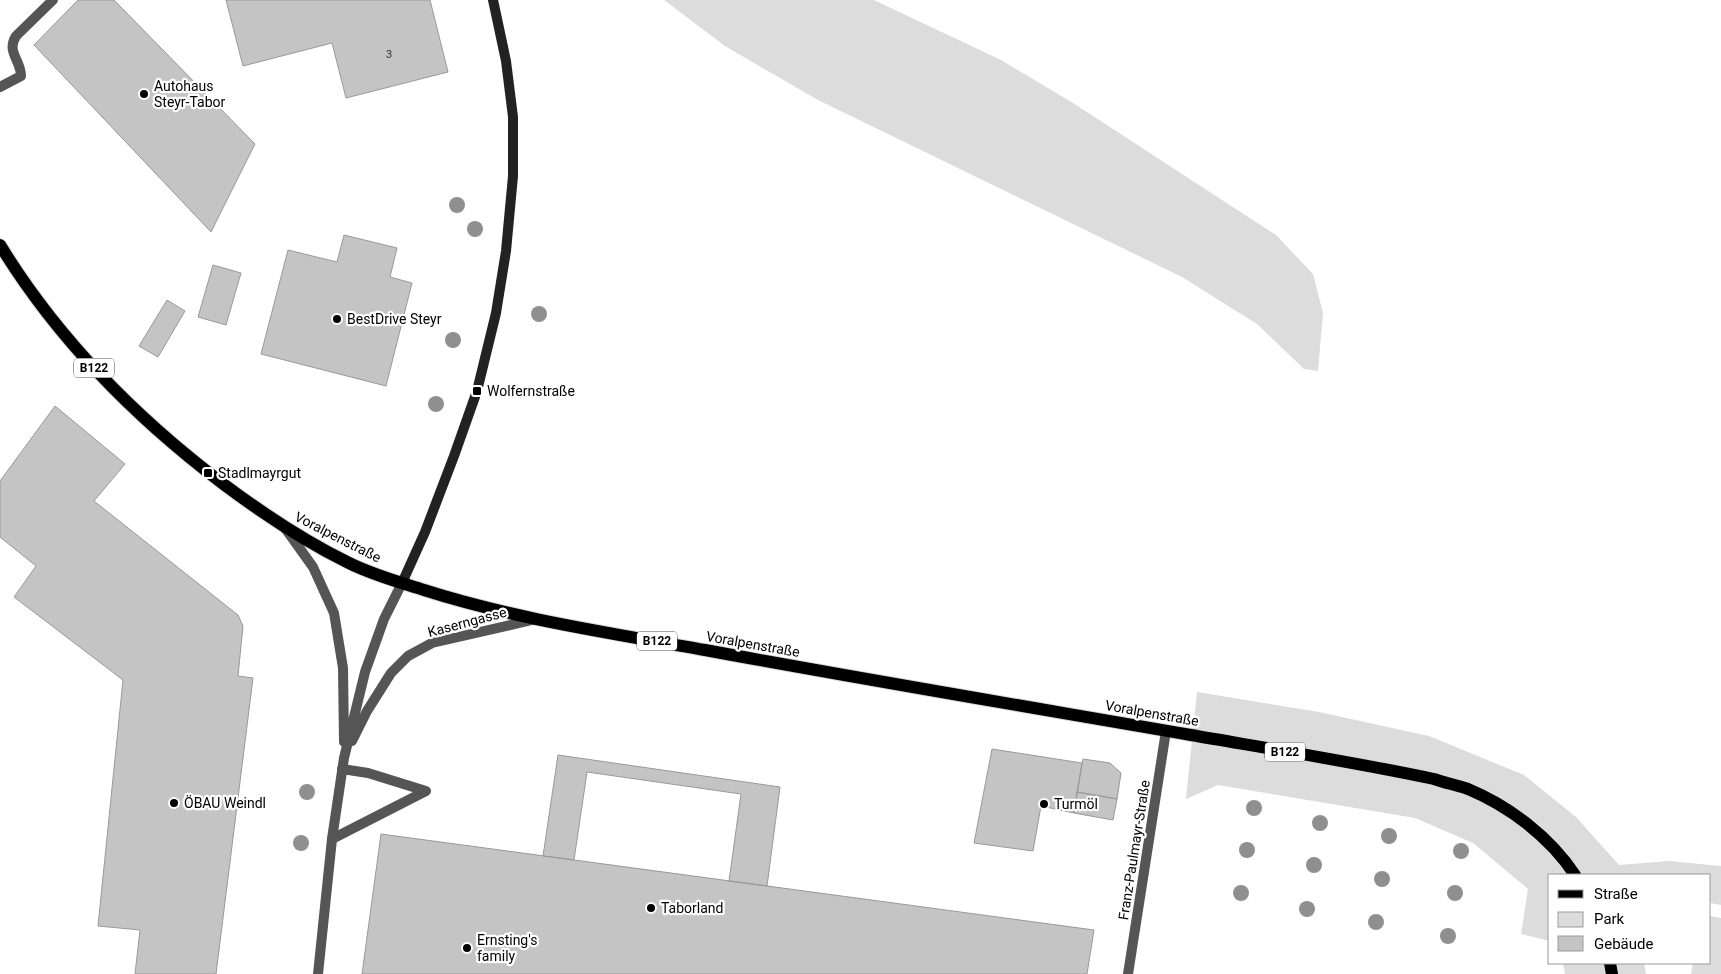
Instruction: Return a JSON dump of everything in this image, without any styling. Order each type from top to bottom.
[{"type":"main road","points":[[402,583],[454,456],[477,391],[496,313],[513,176],[513,117],[506,61],[493,0]]},
{"type":"main road","name":"Voralpenstraße","points":[[0,245],[12,265],[64,333],[130,407],[208,472],[285,528],[347,562],[460,602],[535,619],[789,666],[1403,773],[1467,789],[1496,803],[1526,824],[1550,845],[1574,874]]},
{"type":"street","points":[[0,87],[21,76],[21,70],[12,48],[12,43],[16,36],[53,0]]},
{"type":"street","name":"Kaserngasse","points":[[285,528],[313,567],[334,613],[343,668],[344,758]]},
{"type":"street","name":"Kaserngasse","points":[[318,974],[332,839],[344,758],[365,672],[384,619],[402,583]]},
{"type":"street","name":"Kaserngasse","points":[[344,758],[367,711],[390,673],[408,656],[432,642],[535,619]]},
{"type":"street","name":"Franz-Paulmayr-Straße","points":[[1128,974],[1166,731]]},
{"type":"street","points":[[332,839],[426,791],[368,773],[342,769]]},
{"type":"green space","points":[[664,0],[874,0],[1001,60],[1073,103],[1276,235],[1313,274],[1323,313],[1318,371],[1304,369],[1257,324],[1182,277],[818,100],[725,46]]},
{"type":"green space","points":[[1197,692],[1319,712],[1429,736],[1524,775],[1576,817],[1619,865],[1669,861],[1721,866],[1721,905],[1711,903],[1711,874],[1548,874],[1548,941],[1521,934],[1528,889],[1473,843],[1415,818],[1218,785],[1186,799]]},
{"type":"green space","points":[[1711,916],[1721,918],[1721,974],[1691,974],[1693,964],[1711,964]]},
{"type":"green space","points":[[1563,964],[1644,964],[1646,974],[1565,974]]},
{"type":"building","name":"Autohaus Steyr-Tabor","points":[[78,0],[114,0],[255,144],[211,232],[34,45]]},
{"type":"building","points":[[226,0],[430,0],[448,72],[346,98],[332,43],[243,66]]},
{"type":"building","name":"BestDrive Steyr","points":[[344,235],[397,248],[390,277],[412,283],[386,386],[261,354],[288,250],[337,262]]},
{"type":"building","points":[[213,265],[241,273],[226,325],[198,317]]},
{"type":"building","points":[[167,300],[185,311],[158,357],[139,346]]},
{"type":"building","name":"ÖBAU Weindl","points":[[55,406],[125,464],[94,501],[238,615],[243,626],[238,676],[253,678],[216,974],[135,974],[140,930],[98,926],[123,680],[14,597],[36,566],[0,537],[0,481]]},
{"type":"building","points":[[992,749],[1082,763],[1074,813],[1041,806],[1033,851],[974,843]]},
{"type":"building","points":[[558,755],[780,787],[767,886],[729,881],[741,794],[587,772],[574,860],[543,856]]},
{"type":"building","points":[[1083,759],[1110,763],[1121,773],[1117,799],[1077,792]]},
{"type":"building","points":[[1077,792],[1117,799],[1113,820],[1074,813]]},
{"type":"building","name":"Taborland","points":[[381,834],[1094,930],[1087,974],[362,974]]},
{"type":"place","name":"Autohaus Steyr-Tabor","points":[[144,94]]},
{"type":"place","name":"BestDrive Steyr","points":[[337,319]]},
{"type":"place","name":"Wolfernstraße","points":[[477,391]]},
{"type":"place","name":"Stadlmayrgut","points":[[208,473]]},
{"type":"place","name":"ÖBAU Weindl","points":[[174,803]]},
{"type":"place","name":"Turmöl","points":[[1044,804]]},
{"type":"place","name":"Taborland","points":[[651,908]]},
{"type":"place","name":"Ernsting's family","points":[[467,948]]}]
